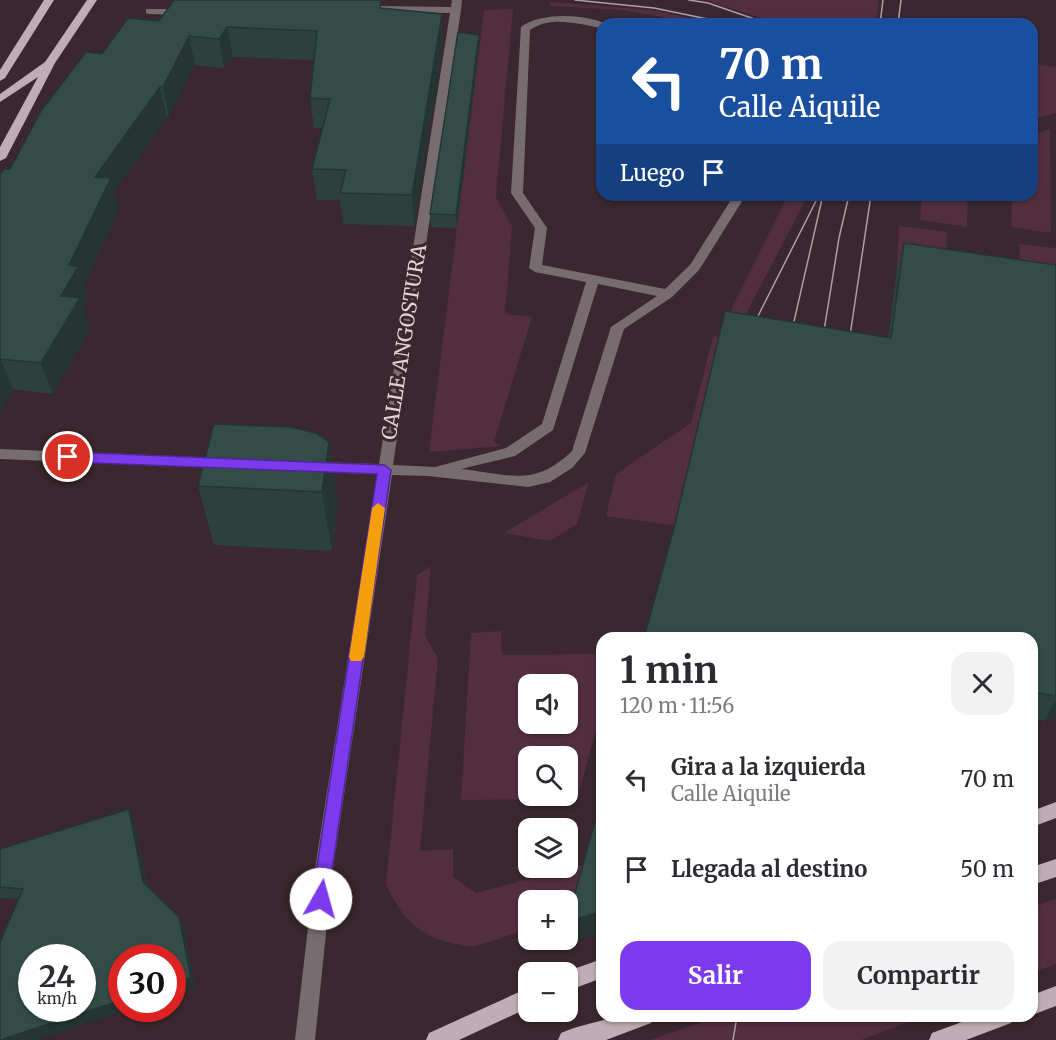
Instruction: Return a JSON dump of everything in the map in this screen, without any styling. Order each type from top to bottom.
[{"type":"main road","points":[[0,78],[49,0]]},
{"type":"main road","points":[[0,158],[50,63],[92,0]]},
{"type":"main road","points":[[0,61],[16,51]]},
{"type":"main road","points":[[0,99],[50,63]]},
{"type":"main road","points":[[1038,817],[1056,810]]},
{"type":"main road","points":[[1038,874],[1056,868]]},
{"type":"main road","points":[[578,977],[596,970]]},
{"type":"main road","points":[[1038,1003],[1056,996]]},
{"type":"main road","points":[[436,1040],[518,1003]]},
{"type":"main road","points":[[568,1040],[592,1035],[628,1022]]},
{"type":"main road","points":[[939,1040],[988,1022]]},
{"type":"street","points":[[363,9],[457,5]]},
{"type":"street","name":"CALLE ANGOSTURA","points":[[305,1040],[323,875],[457,5]]},
{"type":"street","points":[[149,11],[195,12]]},
{"type":"street","points":[[596,24],[546,19],[532,22],[525,29],[517,193],[541,228],[536,268],[668,294]]},
{"type":"street","points":[[303,466],[428,471],[528,482],[545,478],[567,464],[578,453],[618,327],[668,294],[695,267],[736,201]]},
{"type":"street","points":[[428,471],[510,452],[548,427],[593,280]]},
{"type":"street","points":[[0,454],[244,464]]},
{"type":"shaded area","points":[[705,0],[879,0],[876,18],[761,18]]},
{"type":"shaded area","points":[[550,2],[652,10],[690,18],[668,18],[622,10],[550,6]]},
{"type":"shaded area","points":[[513,9],[496,197],[512,227],[505,314],[532,317],[494,442],[503,446],[429,452],[484,10]]},
{"type":"shaded area","points":[[1038,65],[1056,67],[1056,113],[1038,118]]},
{"type":"shaded area","points":[[1050,129],[1051,233],[1011,227],[1012,201],[1038,201],[1038,133]]},
{"type":"shaded area","points":[[785,201],[805,201],[733,339],[677,526],[606,516],[616,474],[691,423],[713,336],[721,337],[734,303]]},
{"type":"shaded area","points":[[922,201],[968,201],[967,227],[920,220]]},
{"type":"shaded area","points":[[899,226],[947,232],[945,275],[897,268]]},
{"type":"shaded area","points":[[1019,244],[1056,248],[1056,292],[1022,287]]},
{"type":"shaded area","points":[[589,482],[577,524],[550,541],[504,533]]},
{"type":"shaded area","points":[[431,566],[425,636],[438,658],[420,851],[453,849],[453,877],[476,893],[532,878],[578,878],[578,866],[588,863],[596,888],[596,906],[578,912],[578,890],[518,890],[518,932],[475,946],[466,946],[443,941],[421,930],[398,906],[386,884],[417,575]]},
{"type":"shaded area","points":[[501,631],[502,655],[596,654],[596,730],[578,795],[578,746],[518,746],[518,800],[461,800],[471,633]]},
{"type":"shaded area","points":[[1056,899],[1056,964],[1038,971],[1038,905]]},
{"type":"shaded area","points":[[702,1022],[908,1022],[861,1040],[650,1040]]},
{"type":"building","points":[[174,0],[381,0],[380,8],[442,14],[412,195],[340,193],[346,170],[312,169],[330,99],[310,98],[317,31],[227,27],[219,39],[189,36],[163,87],[160,87],[95,177],[111,178],[69,265],[78,267],[61,296],[80,298],[41,363],[0,359],[0,175],[4,169],[10,169],[41,111],[86,52],[102,54],[128,18],[159,21]]},
{"type":"building","points":[[458,32],[479,35],[456,215],[430,214]]},
{"type":"building","points":[[904,243],[1056,265],[1056,696],[1038,693],[1038,632],[646,632],[674,528],[725,311],[891,338]]},
{"type":"building","points":[[214,424],[290,427],[316,433],[329,442],[322,492],[198,486]]},
{"type":"building","points":[[129,809],[143,882],[179,917],[184,944],[108,944],[108,1005],[96,1009],[96,944],[18,944],[18,1022],[55,1022],[0,1040],[0,942],[23,889],[0,887],[0,849]]},
{"type":"building","points":[[596,818],[596,913],[578,919],[578,890],[576,890]]},
{"type":"building","points":[[186,953],[191,978],[186,980]]},
{"type":"tram line","points":[[575,0],[654,8],[703,18]]},
{"type":"tram line","points":[[689,0],[708,3],[752,18]]},
{"type":"tram line","points":[[881,18],[883,0]]},
{"type":"tram line","points":[[899,18],[901,0]]},
{"type":"tram line","points":[[751,330],[816,201]]},
{"type":"tram line","points":[[790,339],[822,201]]},
{"type":"tram line","points":[[822,343],[839,238],[848,201]]},
{"type":"tram line","points":[[848,349],[870,201]]},
{"type":"tram line","points":[[733,1040],[736,1022]]},
{"type":"slow traffic","points":[[356,657],[378,508]]},
{"type":"route","points":[[68,457],[384,470],[321,899]]}]
